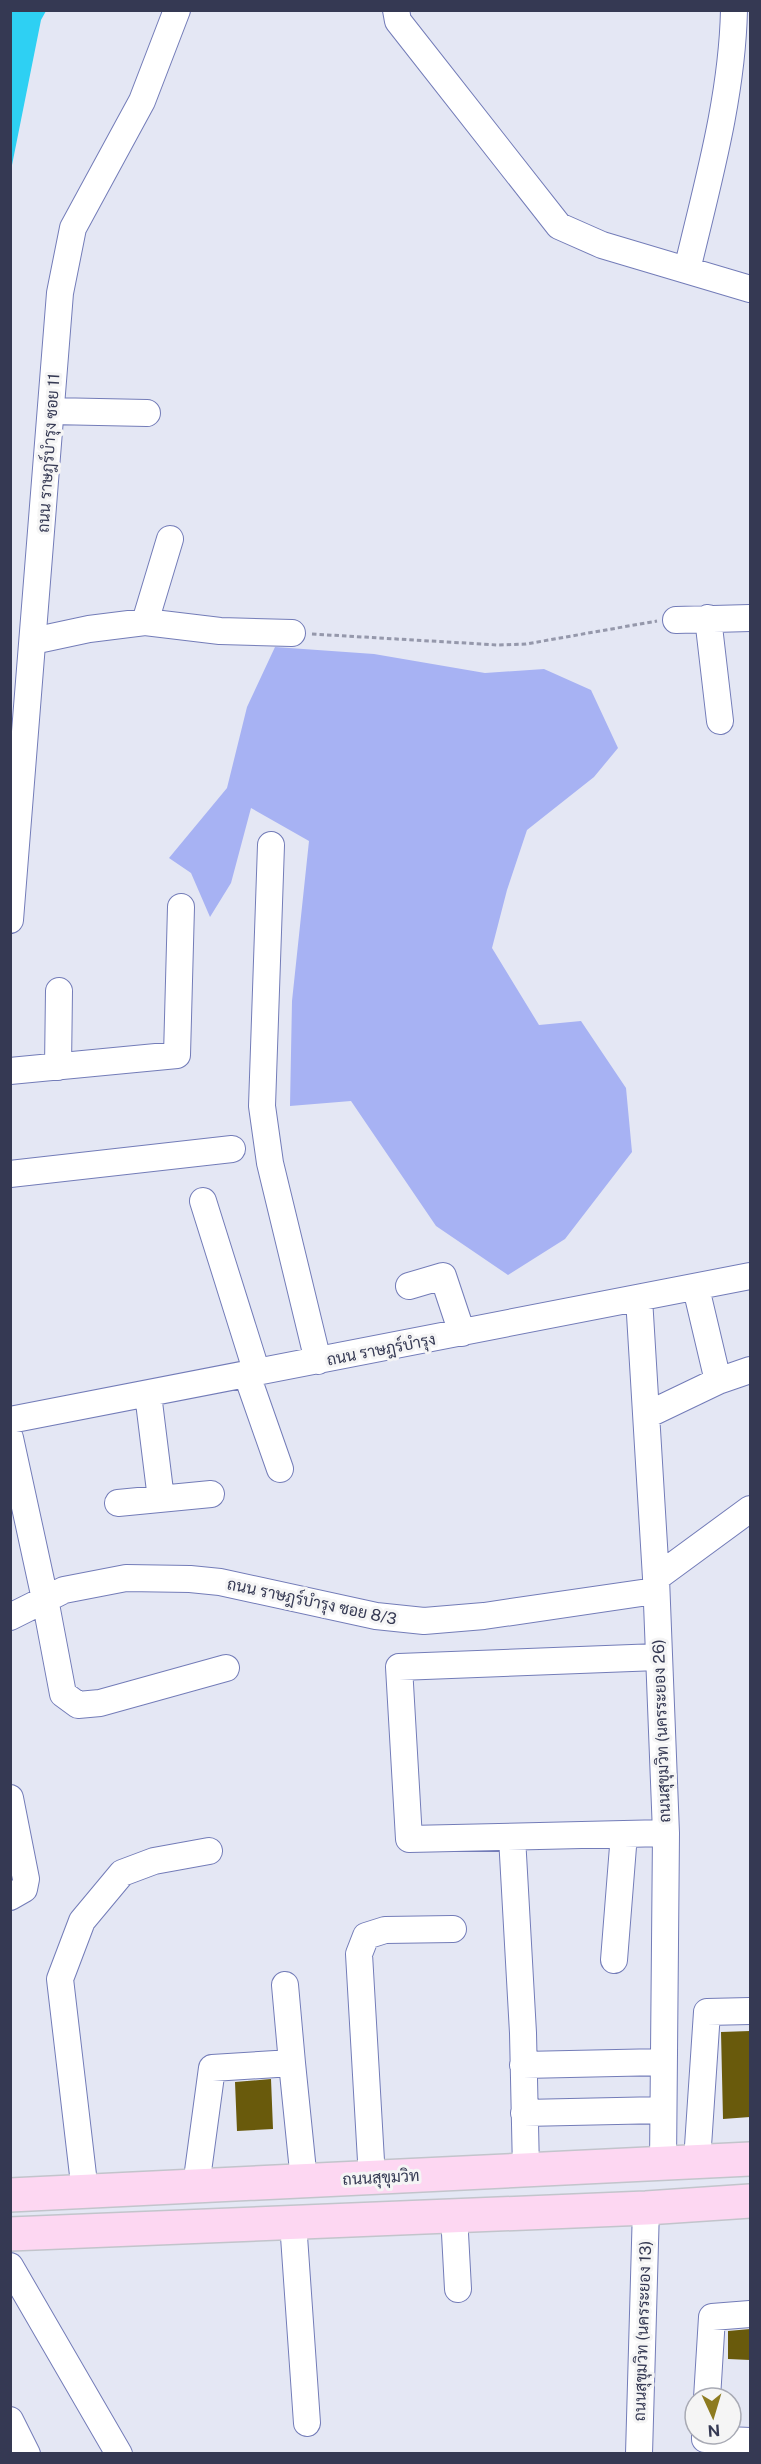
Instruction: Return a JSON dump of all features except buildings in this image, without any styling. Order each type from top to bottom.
[{"type":"main road","name":"ถนนสุขุมวิท","points":[[10,2195],[750,2159]]},
{"type":"main road","points":[[10,2234],[646,2208],[750,2201]]},
{"type":"street","name":"ถนน ราษฎร์บำรุง ซอย 11","points":[[10,920],[16,787],[33,641],[60,293],[73,228],[142,101],[177,10]]},
{"type":"street","points":[[396,10],[398,21],[559,226],[602,245],[750,289]]},
{"type":"street","points":[[687,270],[722,124],[734,41],[734,10]]},
{"type":"street","points":[[51,411],[147,413]]},
{"type":"street","points":[[146,622],[170,539]]},
{"type":"street","points":[[708,618],[720,721]]},
{"type":"street","points":[[676,620],[750,618]]},
{"type":"street","points":[[33,641],[89,629],[146,622],[220,631],[292,633]]},
{"type":"street","points":[[272,845],[262,1106],[270,1163],[318,1361]]},
{"type":"street","points":[[10,1071],[177,1054],[181,907]]},
{"type":"street","points":[[57,1067],[59,991]]},
{"type":"street","points":[[10,1174],[232,1149]]},
{"type":"street","points":[[203,1201],[280,1469]]},
{"type":"street","points":[[410,1286],[443,1276],[462,1333]]},
{"type":"street","name":"ถนน ราษฎร์บำรุง","points":[[10,1420],[750,1276]]},
{"type":"street","points":[[696,1288],[718,1381]]},
{"type":"street","name":"ถนนสุขุมวิท (นครระยอง 26)","points":[[639,1298],[647,1415],[666,1833],[663,2163]]},
{"type":"street","points":[[647,1415],[718,1381],[750,1370]]},
{"type":"street","points":[[148,1394],[161,1499]]},
{"type":"street","points":[[10,1438],[63,1694],[78,1705],[100,1703],[226,1668]]},
{"type":"street","points":[[118,1503],[211,1494]]},
{"type":"street","points":[[655,1585],[750,1509]]},
{"type":"street","name":"ถนน ราษฎร์บำรุง ซอย 8/3","points":[[10,1617],[64,1590],[126,1578],[220,1582],[376,1616],[424,1621],[484,1616],[655,1585]]},
{"type":"street","points":[[658,1657],[399,1667],[409,1839],[666,1833]]},
{"type":"street","points":[[10,1798],[26,1879],[24,1889],[10,1897]]},
{"type":"street","points":[[614,1960],[624,1834]]},
{"type":"street","points":[[512,1837],[526,2170]]},
{"type":"street","points":[[85,2192],[60,1979],[82,1921],[122,1873],[154,1861],[209,1851]]},
{"type":"street","points":[[372,2178],[359,1954],[366,1936],[385,1930],[453,1929]]},
{"type":"street","points":[[285,1985],[304,2181]]},
{"type":"street","points":[[698,2161],[707,2012],[750,2011]]},
{"type":"street","points":[[523,2065],[663,2062]]},
{"type":"street","points":[[196,2186],[212,2068],[292,2063]]},
{"type":"street","points":[[524,2113],[663,2110]]},
{"type":"street","name":"ถนนสุขุมวิท (นครระยอง 13)","points":[[639,2454],[646,2208]]},
{"type":"street","points":[[454,2215],[458,2289]]},
{"type":"street","points":[[293,2222],[307,2423]]},
{"type":"street","points":[[10,2266],[119,2454]]},
{"type":"street","points":[[708,2386],[712,2317],[750,2313]]},
{"type":"street","points":[[10,2420],[27,2454]]},
{"type":"path","points":[[292,633],[508,645],[526,644],[656,621],[676,620]]},
{"type":"shaded area","points":[[11,10],[46,11],[41,20],[11,170]]},
{"type":"shaded area","points":[[275,647],[374,654],[485,673],[544,669],[591,690],[618,748],[594,777],[527,830],[507,890],[492,948],[539,1025],[581,1021],[626,1088],[632,1152],[565,1239],[508,1275],[436,1226],[351,1101],[290,1106],[292,1001],[309,841],[251,808],[231,883],[210,917],[191,873],[169,858],[227,788],[247,707]]}]
